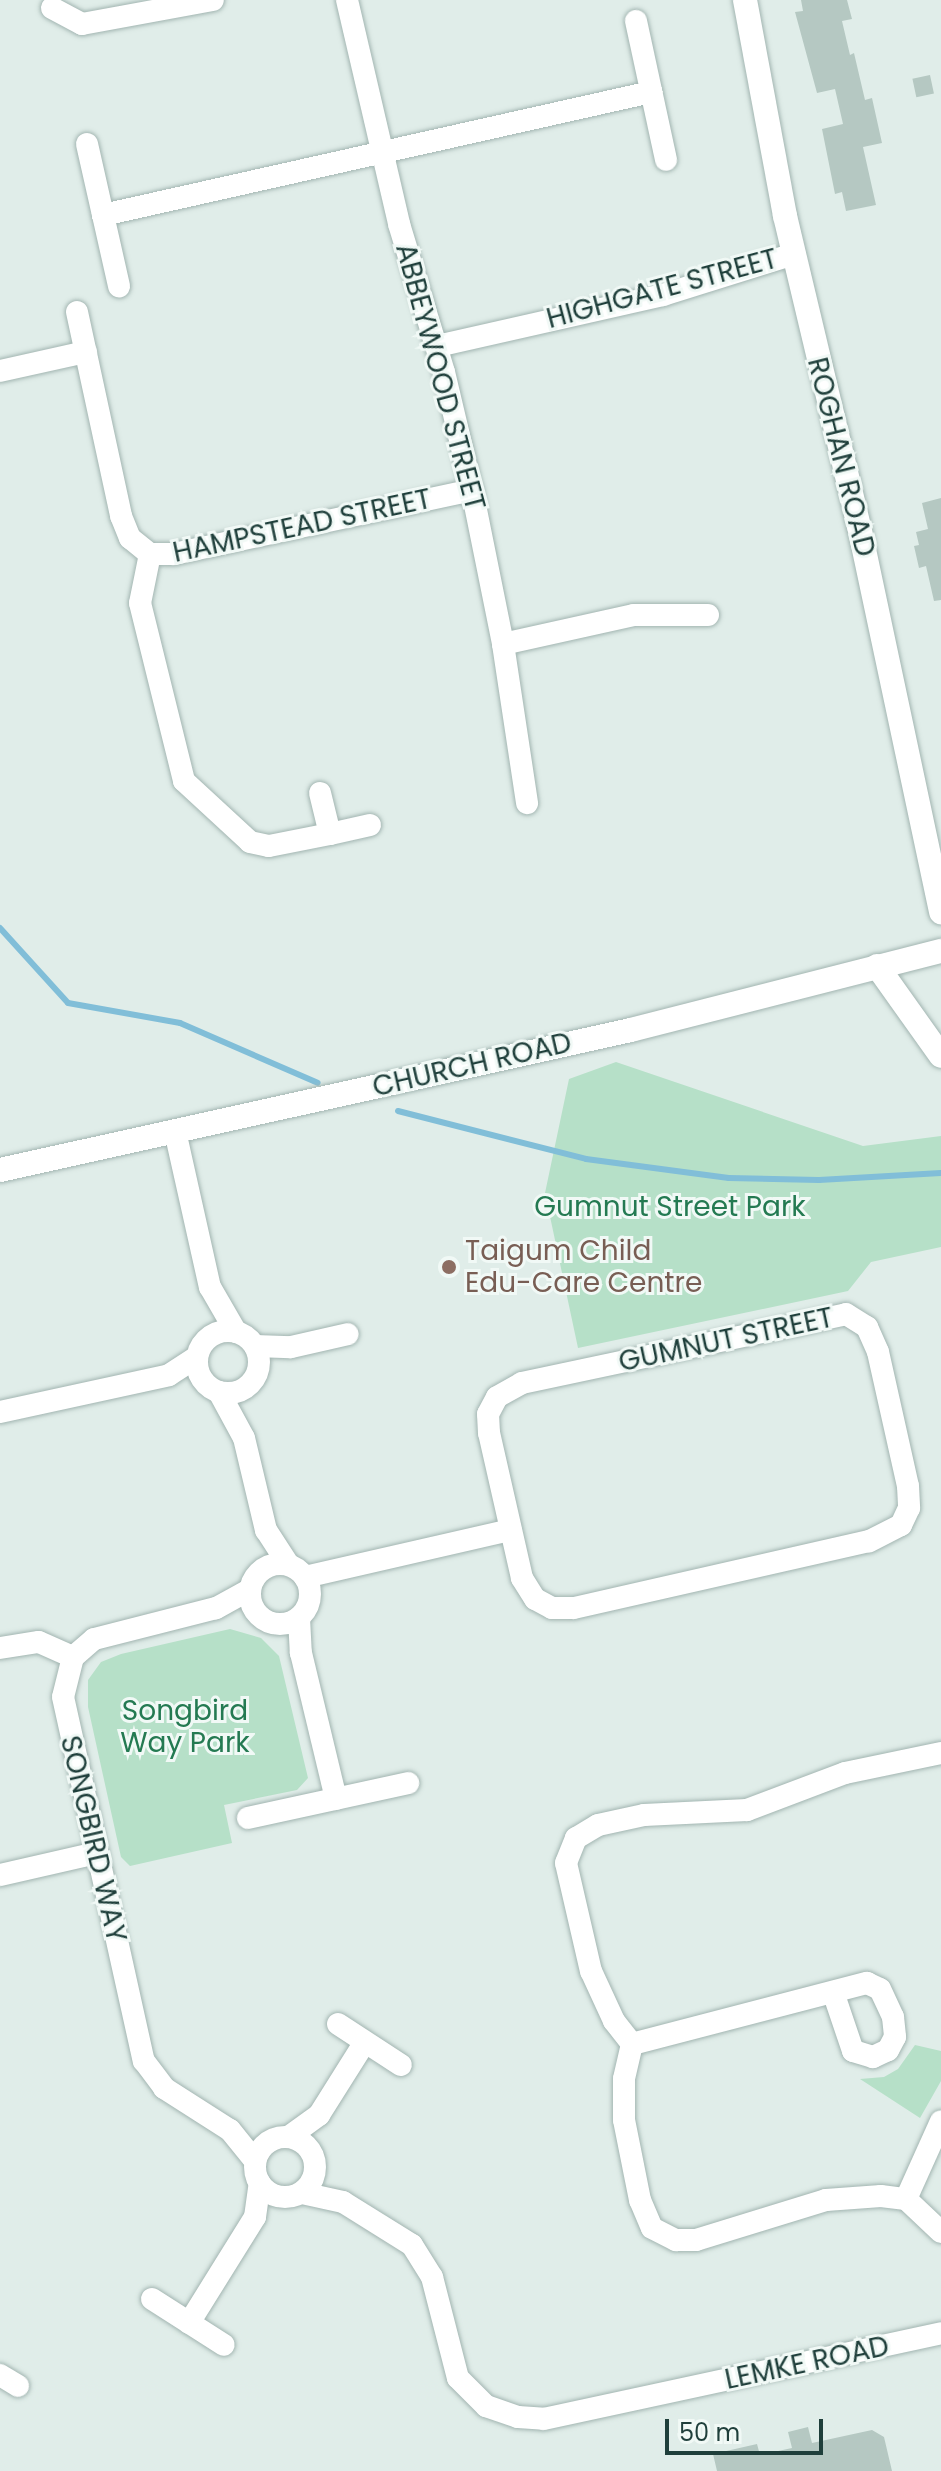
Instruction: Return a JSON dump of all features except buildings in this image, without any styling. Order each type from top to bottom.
[{"type":"main road","name":"ROGHAN ROAD","points":[[745,0],[794,254],[859,526],[941,912]]},
{"type":"main road","name":"CHURCH ROAD","points":[[0,1170],[631,1030],[941,951]]},
{"type":"main road","points":[[877,966],[941,1056]]},
{"type":"street","points":[[52,8],[82,24],[213,0]]},
{"type":"street","name":"ABBEYWOOD STREET","points":[[347,0],[405,249],[437,346],[472,490],[503,644],[527,803]]},
{"type":"street","points":[[636,21],[666,160]]},
{"type":"street","points":[[103,215],[651,92]]},
{"type":"street","points":[[87,144],[119,286]]},
{"type":"street","name":"HIGHGATE STREET","points":[[437,346],[663,295],[794,254]]},
{"type":"street","name":"HAMPSTEAD STREET","points":[[77,312],[125,529],[137,546],[150,554],[174,554],[472,490]]},
{"type":"street","points":[[0,371],[86,352]]},
{"type":"street","points":[[150,554],[140,603],[184,781],[250,842],[269,846],[370,825]]},
{"type":"street","points":[[503,644],[634,615],[708,615]]},
{"type":"street","points":[[320,793],[330,834]]},
{"type":"street","points":[[175,1131],[210,1287],[206,1376],[244,1438]]},
{"type":"street","points":[[210,1287],[236,1332],[257,1356]]},
{"type":"street","name":"GUMNUT STREET","points":[[838,1314],[854,1317],[871,1334],[910,1497],[907,1517],[892,1533],[561,1609],[543,1605],[527,1588],[511,1530],[487,1423],[492,1404],[504,1391],[838,1314]]},
{"type":"street","points":[[209,1337],[236,1332]]},
{"type":"street","points":[[257,1356],[348,1334]]},
{"type":"street","points":[[251,1600],[262,1569],[266,1530],[244,1438],[246,1388],[257,1356]]},
{"type":"street","points":[[0,1412],[169,1375],[206,1376],[246,1388]]},
{"type":"street","points":[[266,1530],[301,1577]]},
{"type":"street","points":[[262,1569],[301,1577],[336,1574],[511,1530]]},
{"type":"street","points":[[301,1577],[290,1621],[301,1653],[336,1799]]},
{"type":"street","points":[[0,1648],[39,1642],[73,1657],[102,1635],[251,1600]]},
{"type":"street","points":[[251,1600],[265,1621],[290,1621]]},
{"type":"street","name":"SONGBIRD WAY","points":[[73,1657],[63,1697],[148,2071],[164,2088],[230,2130],[281,2138]]},
{"type":"street","points":[[941,1753],[845,1773],[747,1810],[644,1815],[583,1831],[571,1845],[566,1863],[576,1912],[599,1991],[632,2044],[624,2079],[624,2120],[643,2212],[659,2233],[696,2240],[826,2200],[881,2196],[906,2199],[941,2232]]},
{"type":"street","points":[[248,1818],[408,1783]]},
{"type":"street","points":[[0,1875],[96,1853]]},
{"type":"street","points":[[632,2044],[833,1992]]},
{"type":"street","points":[[338,2024],[401,2065]]},
{"type":"street","points":[[189,2323],[255,2217],[290,2195],[314,2161],[319,2115],[365,2042]]},
{"type":"street","points":[[255,2217],[258,2172],[281,2138],[319,2115]]},
{"type":"street","points":[[906,2199],[941,2121]]},
{"type":"street","name":"SONGBIRD WAY","points":[[230,2130],[258,2172],[290,2195]]},
{"type":"street","points":[[281,2138],[314,2161],[343,2202]]},
{"type":"street","points":[[290,2195],[343,2202]]},
{"type":"street","name":"LEMKE ROAD","points":[[343,2202],[399,2236],[423,2257],[454,2370],[486,2406],[518,2417],[544,2419],[941,2333]]},
{"type":"street","points":[[152,2299],[224,2345]]},
{"type":"green space","name":"Gumnut Street Park","points":[[616,1062],[863,1146],[941,1136],[941,1247],[871,1262],[848,1291],[578,1348],[545,1193],[569,1079]]},
{"type":"green space","name":"Songbird Way Park","points":[[230,1629],[261,1638],[279,1656],[308,1778],[297,1790],[224,1805],[232,1843],[130,1866],[121,1857],[88,1707],[88,1680],[101,1662],[121,1654]]},
{"type":"green space","points":[[915,2045],[941,2051],[941,2081],[920,2118],[860,2079],[884,2077],[898,2069]]},
{"type":"waterway","points":[[0,928],[68,1003],[180,1023],[318,1083]]},
{"type":"waterway","points":[[398,1111],[586,1159],[729,1178],[819,1180],[941,1173]]},
{"type":"place","name":"Taigum Child Edu-Care Centre","points":[[449,1267]]}]
